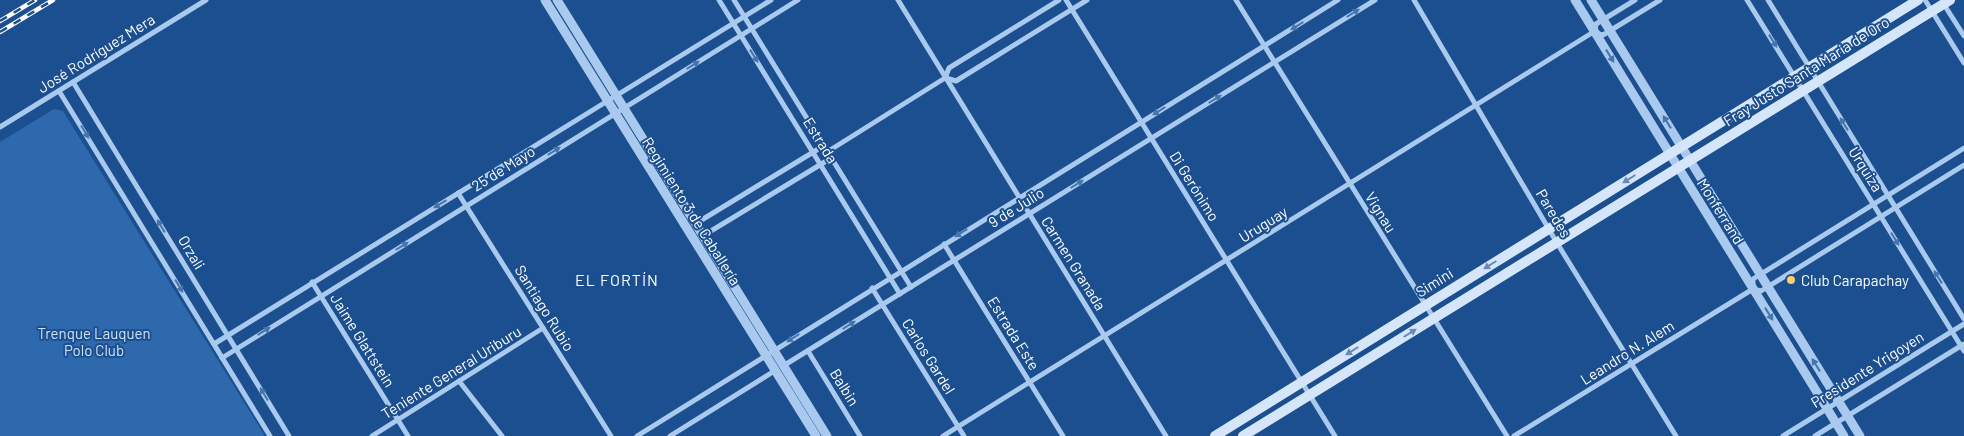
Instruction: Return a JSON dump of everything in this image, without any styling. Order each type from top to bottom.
[{"type":"main road","name":"Fray Justo Santa María de Oro","points":[[1670,154],[1918,0]]},
{"type":"main road","name":"Fray Justo Santa María de Oro","points":[[1679,168],[1932,11],[1945,1]]},
{"type":"main road","name":"Simini","points":[[1214,436],[1670,154]]},
{"type":"main road","name":"Simini","points":[[1244,436],[1679,168]]},
{"type":"street","name":"José Rodríguez Mera","points":[[0,127],[206,0]]},
{"type":"street","name":"Regimiento 3 de Caballería","points":[[545,0],[687,229],[770,352]]},
{"type":"street","name":"Regimiento 3 de Caballería","points":[[557,0],[696,224],[816,436]]},
{"type":"street","name":"Estrada","points":[[719,0],[900,294]]},
{"type":"street","name":"Estrada","points":[[734,0],[911,287]]},
{"type":"street","name":"25 de Mayo","points":[[214,344],[771,0]]},
{"type":"street","name":"25 de Mayo","points":[[222,358],[798,0]]},
{"type":"street","name":"Carmen Granada","points":[[898,0],[1166,436]]},
{"type":"street","points":[[827,152],[945,78],[949,68],[1059,0]]},
{"type":"street","name":"Di Gerónimo","points":[[1066,0],[1335,436]]},
{"type":"street","points":[[945,78],[956,81],[1087,0]]},
{"type":"street","name":"Vignau","points":[[1236,0],[1507,436]]},
{"type":"street","name":"9 de Julio","points":[[637,436],[872,288],[1338,0]]},
{"type":"street","name":"9 de Julio","points":[[670,436],[1375,0]]},
{"type":"street","name":"Paredes","points":[[1414,0],[1557,243],[1676,436]]},
{"type":"street","name":"Monferrand","points":[[1575,0],[1844,436]]},
{"type":"street","name":"Monferrand","points":[[1591,0],[1860,436]]},
{"type":"street","name":"Uruguay","points":[[943,436],[1594,31],[1596,24],[1635,0]]},
{"type":"street","points":[[1594,31],[1603,35],[1660,0]]},
{"type":"street","name":"Urquiza","points":[[1747,0],[1963,347]]},
{"type":"street","name":"Urquiza","points":[[1768,0],[1964,319]]},
{"type":"street","points":[[1925,0],[1964,63]]},
{"type":"street","points":[[1945,1],[1964,36]]},
{"type":"street","name":"Orzali","points":[[73,82],[289,436]]},
{"type":"street","name":"Orzali","points":[[59,91],[270,436]]},
{"type":"street","points":[[687,229],[813,151],[820,148],[827,152]]},
{"type":"street","points":[[1753,289],[1753,279],[1760,274],[1964,148]]},
{"type":"street","points":[[695,241],[828,160],[827,152]]},
{"type":"street","name":"Leandro N. Alem","points":[[1514,436],[1753,289],[1761,291],[1768,287],[1964,165]]},
{"type":"street","name":"Santiago Rubio","points":[[458,193],[611,436]]},
{"type":"street","name":"Estrada Este","points":[[944,244],[1063,436]]},
{"type":"street","name":"Jaime Glattstein","points":[[312,282],[408,436]]},
{"type":"street","name":"Carlos Gardel","points":[[872,288],[964,436]]},
{"type":"street","name":"Presidente Yrigoyen","points":[[1782,436],[1964,324]]},
{"type":"street","name":"Teniente General Uriburu","points":[[372,436],[544,328]]},
{"type":"street","name":"Presidente Yrigoyen","points":[[1815,436],[1963,347]]},
{"type":"street","name":"Balbin","points":[[808,351],[860,436]]},
{"type":"street","name":"Regimiento 3 de Caballería","points":[[779,368],[827,436]]},
{"type":"street","points":[[459,381],[502,436]]},
{"type":"green space","name":"Trenque Lauquen Polo Club","points":[[54,109],[63,111],[265,436],[0,436],[0,142]]},
{"type":"railway","points":[[0,21],[35,0]]},
{"type":"railway","points":[[0,32],[53,0]]},
{"type":"place","name":"Club Carapachay","points":[[1791,280]]},
{"type":"district","name":"EL FORTÍN","points":[[617,279]]}]
